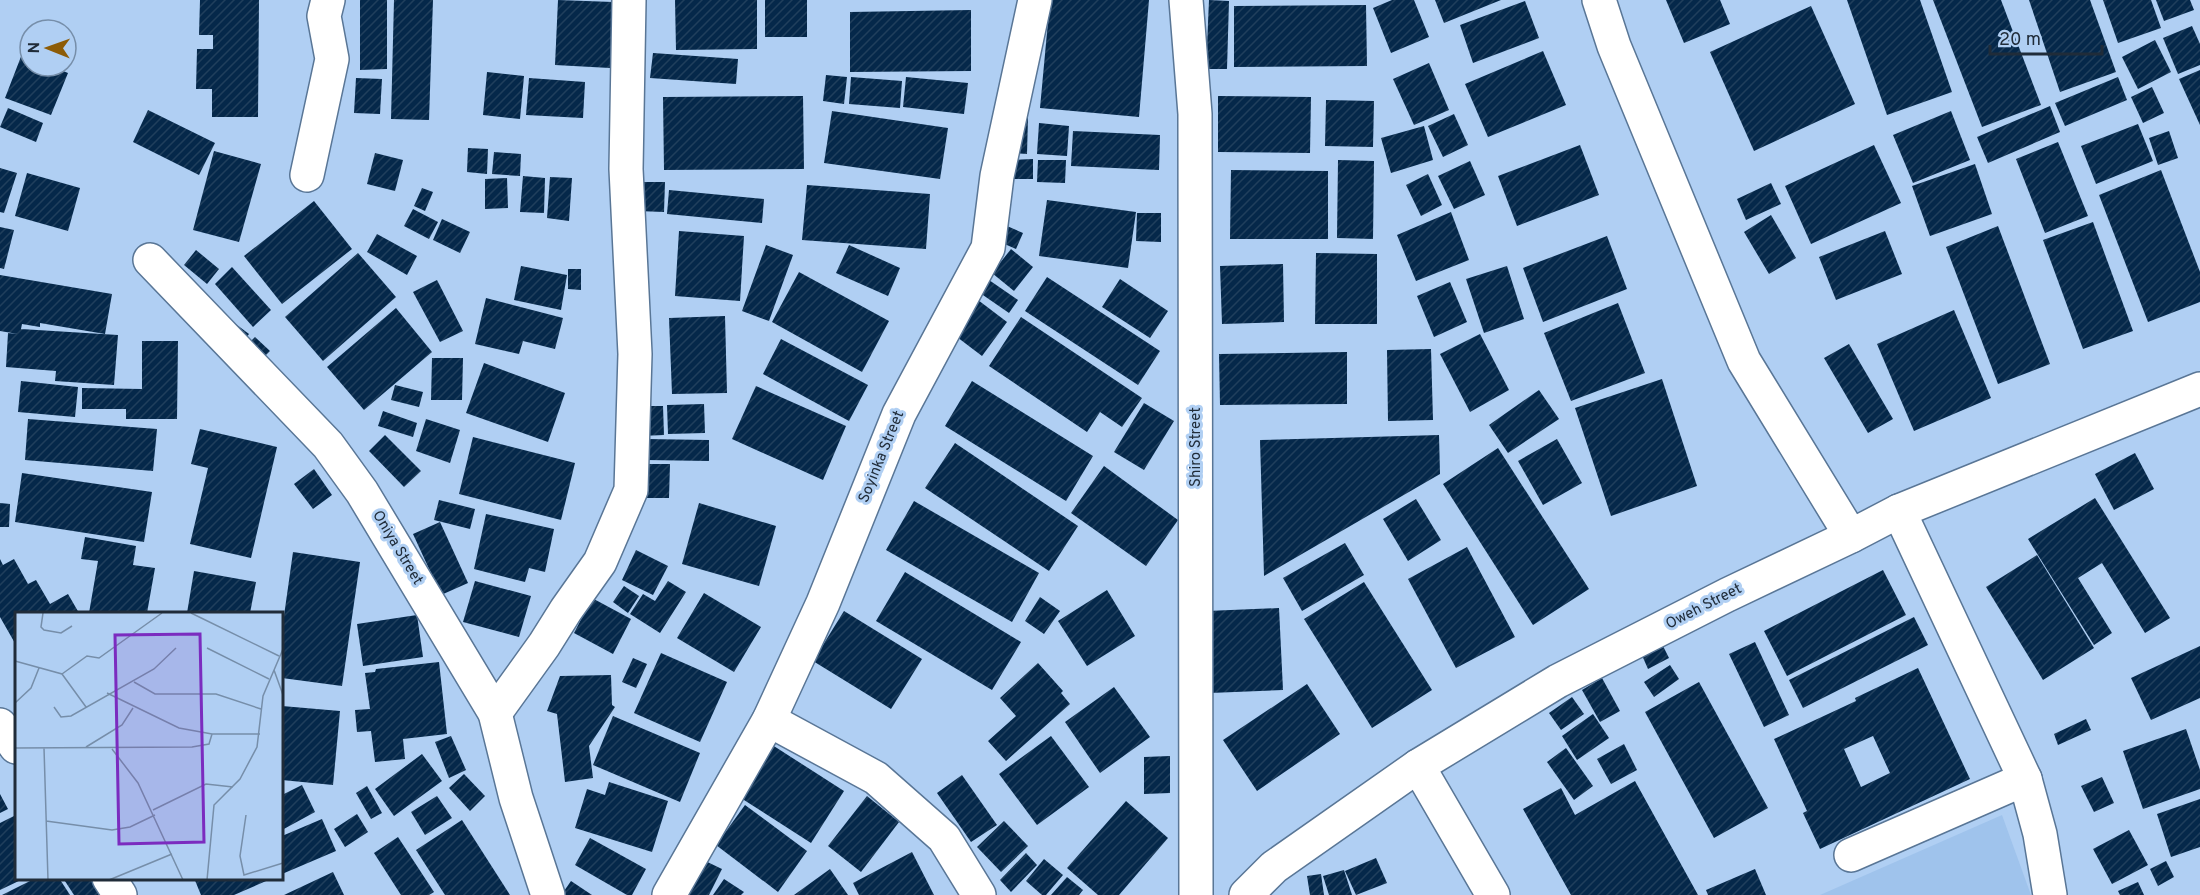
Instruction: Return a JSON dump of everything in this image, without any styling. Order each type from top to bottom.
[{"type":"street","points":[[307,175],[332,59],[324,16],[328,0]]},
{"type":"street","points":[[495,713],[600,562],[631,490],[635,354],[626,169],[628,0]]},
{"type":"street","name":"Soyinka Street","points":[[669,895],[769,720],[823,603],[899,414],[988,248],[997,176],[1035,0]]},
{"type":"street","name":"Shiro Street","points":[[1186,0],[1196,114],[1196,895]]},
{"type":"street","points":[[1599,0],[1614,46],[1744,361],[1851,536]]},
{"type":"street","name":"Oniya Street","points":[[150,260],[328,445],[362,492],[495,713],[516,798],[548,895]]},
{"type":"street","name":"Oweh Street","points":[[1246,895],[1274,867],[1419,766],[1557,681],[1899,511],[2200,389]]},
{"type":"street","points":[[1899,511],[2025,779],[2040,834],[2050,895]]},
{"type":"street","points":[[769,720],[876,778],[944,838],[979,895]]},
{"type":"street","points":[[0,725],[15,746]]},
{"type":"street","points":[[1419,766],[1493,895]]},
{"type":"street","points":[[1851,855],[2025,779]]},
{"type":"street","points":[[110,880],[120,895]]},
{"type":"shaded area","points":[[2002,815],[2031,895],[1820,895]]},
{"type":"building","points":[[200,0],[259,0],[258,117],[212,117],[212,89],[196,89],[197,49],[213,49],[213,35],[199,35]]},
{"type":"building","points":[[360,0],[387,0],[387,69],[360,70]]},
{"type":"building","points":[[394,0],[433,0],[429,120],[391,119]]},
{"type":"building","points":[[558,0],[613,2],[610,68],[555,65]]},
{"type":"building","points":[[675,0],[757,0],[757,49],[676,50]]},
{"type":"building","points":[[765,0],[807,0],[807,37],[765,37]]},
{"type":"building","points":[[1050,0],[1149,0],[1139,117],[1040,108]]},
{"type":"building","points":[[1209,0],[1229,1],[1227,69],[1206,69]]},
{"type":"building","points":[[1392,0],[1414,0],[1429,37],[1391,53],[1373,8]]},
{"type":"building","points":[[1435,0],[1501,0],[1444,23]]},
{"type":"building","points":[[1666,0],[1720,0],[1730,24],[1684,43]]},
{"type":"building","points":[[1847,0],[1920,0],[1952,92],[1887,115]]},
{"type":"building","points":[[1933,0],[2001,0],[2041,105],[1982,127]]},
{"type":"building","points":[[2029,0],[2090,0],[2116,72],[2060,92]]},
{"type":"building","points":[[2103,0],[2151,0],[2161,28],[2118,43]]},
{"type":"building","points":[[2156,0],[2190,0],[2194,10],[2164,21]]},
{"type":"building","points":[[1525,1],[1539,38],[1473,63],[1460,25]]},
{"type":"building","points":[[1366,5],[1367,66],[1234,67],[1234,6]]},
{"type":"building","points":[[1811,6],[1855,104],[1754,151],[1710,52]]},
{"type":"building","points":[[971,10],[971,71],[850,72],[850,12]]},
{"type":"building","points":[[2192,26],[2200,44],[2200,65],[2178,74],[2163,38]]},
{"type":"building","points":[[2155,40],[2171,72],[2138,89],[2122,57]]},
{"type":"building","points":[[1543,51],[1566,105],[1488,137],[1465,84]]},
{"type":"building","points":[[653,53],[738,59],[736,84],[650,78]]},
{"type":"building","points":[[1429,63],[1449,110],[1414,125],[1393,79]]},
{"type":"building","points":[[18,64],[18,78],[66,78],[51,115],[5,98]]},
{"type":"building","points":[[2200,70],[2200,125],[2179,79]]},
{"type":"building","points":[[487,72],[524,76],[520,119],[483,115]]},
{"type":"building","points":[[826,75],[847,77],[844,104],[823,101]]},
{"type":"building","points":[[851,77],[902,81],[900,108],[849,104]]},
{"type":"building","points":[[906,77],[968,83],[964,114],[903,107]]},
{"type":"building","points":[[2118,77],[2127,100],[2065,126],[2055,103]]},
{"type":"building","points":[[356,78],[382,79],[380,114],[354,113]]},
{"type":"building","points":[[529,78],[585,82],[583,118],[526,115]]},
{"type":"building","points":[[2152,87],[2164,113],[2143,123],[2131,97]]},
{"type":"building","points":[[803,96],[804,169],[664,170],[663,97]]},
{"type":"building","points":[[1218,96],[1311,97],[1310,153],[1218,152]]},
{"type":"building","points":[[1326,100],[1374,101],[1373,147],[1325,146]]},
{"type":"building","points":[[2050,106],[2060,132],[1988,163],[1977,137]]},
{"type":"building","points":[[8,108],[43,123],[36,142],[0,127]]},
{"type":"building","points":[[148,110],[215,143],[199,175],[133,142]]},
{"type":"building","points":[[832,111],[948,128],[940,179],[824,163]]},
{"type":"building","points":[[1951,111],[1970,160],[1913,183],[1893,135]]},
{"type":"building","points":[[1454,114],[1468,145],[1443,157],[1428,126]]},
{"type":"building","points":[[1013,116],[1028,117],[1027,154],[1010,153]]},
{"type":"building","points":[[1039,123],[1069,126],[1067,156],[1037,154]]},
{"type":"building","points":[[2138,124],[2153,161],[2096,184],[2081,146]]},
{"type":"building","points":[[1424,126],[1433,160],[1391,173],[1381,138]]},
{"type":"building","points":[[1073,131],[1160,135],[1159,170],[1071,166]]},
{"type":"building","points":[[2169,131],[2178,158],[2158,165],[2149,138]]},
{"type":"building","points":[[2058,142],[2088,216],[2045,233],[2016,159]]},
{"type":"building","points":[[1580,145],[1599,195],[1517,226],[1498,176]]},
{"type":"building","points":[[1874,145],[1901,203],[1811,244],[1785,186]]},
{"type":"building","points":[[468,148],[488,149],[487,174],[467,172]]},
{"type":"building","points":[[214,151],[261,164],[239,242],[193,230]]},
{"type":"building","points":[[494,152],[521,154],[520,176],[492,174]]},
{"type":"building","points":[[375,153],[403,160],[395,191],[367,184]]},
{"type":"building","points":[[1033,159],[1033,179],[1011,179],[1011,160]]},
{"type":"building","points":[[1038,160],[1066,160],[1065,183],[1037,182]]},
{"type":"building","points":[[1338,160],[1374,161],[1373,239],[1337,238]]},
{"type":"building","points":[[1470,161],[1485,195],[1454,209],[1438,176]]},
{"type":"building","points":[[1975,164],[1992,214],[1930,236],[1912,186]]},
{"type":"building","points":[[0,168],[17,173],[4,213],[0,212]]},
{"type":"building","points":[[1231,170],[1328,171],[1328,239],[1230,239]]},
{"type":"building","points":[[2161,170],[2200,272],[2200,302],[2148,322],[2099,195]]},
{"type":"building","points":[[27,173],[80,188],[68,231],[15,216]]},
{"type":"building","points":[[1428,174],[1442,205],[1421,216],[1406,185]]},
{"type":"building","points":[[523,176],[545,178],[544,213],[520,212]]},
{"type":"building","points":[[550,177],[572,178],[569,221],[547,218]]},
{"type":"building","points":[[507,178],[508,208],[485,209],[485,179]]},
{"type":"building","points":[[638,182],[665,182],[664,212],[637,211]]},
{"type":"building","points":[[1771,183],[1781,204],[1746,220],[1737,199]]},
{"type":"building","points":[[807,185],[930,194],[926,249],[802,240]]},
{"type":"building","points":[[422,188],[433,192],[425,211],[414,206]]},
{"type":"building","points":[[669,190],[764,199],[762,223],[667,214]]},
{"type":"building","points":[[1047,200],[1136,212],[1128,268],[1039,256]]},
{"type":"building","points":[[314,201],[352,249],[282,304],[244,256]]},
{"type":"building","points":[[413,209],[438,222],[429,239],[404,226]]},
{"type":"building","points":[[1451,212],[1469,260],[1416,281],[1397,235]]},
{"type":"building","points":[[1137,213],[1161,213],[1161,242],[1136,241]]},
{"type":"building","points":[[1771,215],[1796,258],[1769,274],[1744,232]]},
{"type":"building","points":[[442,219],[470,232],[460,253],[433,240]]},
{"type":"building","points":[[2093,222],[2133,331],[2083,349],[2043,240]]},
{"type":"building","points":[[1000,223],[1023,233],[1016,249],[993,239]]},
{"type":"building","points":[[1998,226],[2050,364],[1998,384],[1946,247]]},
{"type":"building","points":[[0,227],[14,230],[4,269],[0,268]]},
{"type":"building","points":[[679,231],[744,236],[740,301],[675,296]]},
{"type":"building","points":[[1885,231],[1902,274],[1836,300],[1819,257]]},
{"type":"building","points":[[377,234],[417,256],[407,275],[367,252]]},
{"type":"building","points":[[1607,236],[1627,289],[1543,322],[1523,268]]},
{"type":"building","points":[[766,245],[793,255],[769,321],[742,311]]},
{"type":"building","points":[[849,245],[900,268],[888,296],[836,273]]},
{"type":"building","points":[[1011,249],[1033,267],[1014,291],[992,273]]},
{"type":"building","points":[[196,250],[219,269],[207,284],[184,265]]},
{"type":"building","points":[[358,253],[396,297],[323,361],[285,317]]},
{"type":"building","points":[[1316,253],[1377,254],[1377,324],[1315,324]]},
{"type":"building","points":[[1283,264],[1284,322],[1222,324],[1220,266]]},
{"type":"building","points":[[521,266],[567,275],[561,310],[514,300]]},
{"type":"building","points":[[1507,266],[1524,319],[1484,333],[1466,279]]},
{"type":"building","points":[[232,267],[271,310],[253,327],[215,284]]},
{"type":"building","points":[[568,269],[581,269],[581,290],[568,289]]},
{"type":"building","points":[[799,272],[889,321],[862,372],[772,322]]},
{"type":"building","points":[[0,275],[112,294],[105,334],[40,323],[40,327],[22,324],[21,329],[118,335],[114,385],[55,381],[56,371],[6,367],[8,333],[18,334],[0,331]]},
{"type":"building","points":[[1047,277],[1160,351],[1138,385],[1025,311]]},
{"type":"building","points":[[1120,279],[1168,311],[1150,338],[1102,307]]},
{"type":"building","points":[[437,280],[463,331],[440,342],[413,292]]},
{"type":"building","points":[[989,280],[1018,300],[1009,313],[980,293]]},
{"type":"building","points":[[1450,282],[1467,322],[1434,337],[1417,296]]},
{"type":"building","points":[[486,298],[563,318],[555,349],[523,341],[519,354],[475,344]]},
{"type":"building","points":[[978,300],[1007,322],[982,356],[953,334]]},
{"type":"building","points":[[1618,303],[1645,373],[1571,401],[1544,333]]},
{"type":"building","points":[[396,308],[432,352],[364,410],[327,367]]},
{"type":"building","points":[[1954,310],[1991,398],[1914,431],[1877,344]]},
{"type":"building","points":[[725,316],[727,393],[672,394],[669,318]]},
{"type":"building","points":[[1021,317],[1142,398],[1122,427],[1100,412],[1087,432],[989,366]]},
{"type":"building","points":[[229,319],[249,334],[243,342]]},
{"type":"building","points":[[1480,334],[1509,390],[1470,412],[1440,354]]},
{"type":"building","points":[[255,337],[270,351],[261,360],[246,346]]},
{"type":"building","points":[[781,339],[868,385],[849,421],[763,374]]},
{"type":"building","points":[[142,341],[178,341],[177,419],[126,419],[126,409],[82,409],[82,388],[142,389]]},
{"type":"building","points":[[1849,344],[1893,419],[1868,433],[1824,358]]},
{"type":"building","points":[[1431,349],[1433,420],[1388,421],[1387,350]]},
{"type":"building","points":[[1347,352],[1347,404],[1220,405],[1219,354]]},
{"type":"building","points":[[432,358],[463,358],[462,400],[431,400]]},
{"type":"building","points":[[484,363],[565,393],[548,442],[466,413]]},
{"type":"building","points":[[1662,379],[1697,486],[1611,516],[1575,408]]},
{"type":"building","points":[[21,381],[78,387],[75,417],[18,412]]},
{"type":"building","points":[[972,381],[1093,456],[1066,501],[945,426]]},
{"type":"building","points":[[395,385],[423,392],[419,407],[391,400]]},
{"type":"building","points":[[756,386],[846,426],[823,480],[732,439]]},
{"type":"building","points":[[1539,390],[1559,419],[1508,453],[1489,425]]},
{"type":"building","points":[[1144,403],[1174,421],[1144,470],[1114,452]]},
{"type":"building","points":[[704,404],[705,433],[668,434],[667,405]]},
{"type":"building","points":[[640,406],[663,406],[664,435],[641,436]]},
{"type":"building","points":[[383,411],[417,423],[413,437],[378,426]]},
{"type":"building","points":[[28,419],[157,429],[153,471],[25,460]]},
{"type":"building","points":[[426,419],[460,430],[450,463],[416,451]]},
{"type":"building","points":[[200,429],[277,447],[251,558],[190,544],[208,468],[191,464]]},
{"type":"building","points":[[385,435],[421,471],[404,487],[369,451]]},
{"type":"building","points":[[1439,435],[1440,474],[1264,576],[1260,440]]},
{"type":"building","points":[[473,437],[575,463],[561,520],[459,494]]},
{"type":"building","points":[[646,439],[709,440],[709,461],[646,460]]},
{"type":"building","points":[[1557,439],[1582,483],[1543,505],[1518,461]]},
{"type":"building","points":[[955,443],[1078,526],[1049,571],[925,488]]},
{"type":"building","points":[[1498,448],[1589,589],[1533,625],[1443,484]]},
{"type":"building","points":[[2135,453],[2154,489],[2114,510],[2095,474]]},
{"type":"building","points":[[643,464],[670,464],[669,498],[632,498]]},
{"type":"building","points":[[1104,466],[1178,520],[1146,566],[1071,513]]},
{"type":"building","points":[[314,469],[332,495],[313,509],[294,484]]},
{"type":"building","points":[[22,473],[152,492],[144,542],[15,522]]},
{"type":"building","points":[[2095,498],[2170,618],[2145,633],[2102,563],[2078,578],[2112,633],[2094,645],[2028,539]]},
{"type":"building","points":[[1416,499],[1441,540],[1408,561],[1383,519]]},
{"type":"building","points":[[439,500],[475,509],[470,529],[434,520]]},
{"type":"building","points":[[914,501],[1039,573],[1012,622],[886,550]]},
{"type":"building","points":[[0,503],[10,504],[9,527],[0,527]]},
{"type":"building","points":[[699,503],[776,526],[759,586],[682,564]]},
{"type":"building","points":[[486,514],[554,529],[545,572],[529,568],[525,582],[474,569]]},
{"type":"building","points":[[440,522],[468,583],[441,595],[413,534]]},
{"type":"building","points":[[85,537],[136,546],[133,565],[155,568],[147,612],[89,612],[98,561],[81,559]]},
{"type":"building","points":[[1345,543],[1364,575],[1302,611],[1283,578]]},
{"type":"building","points":[[1467,547],[1515,637],[1456,668],[1408,579]]},
{"type":"building","points":[[636,550],[668,566],[653,595],[622,580]]},
{"type":"building","points":[[293,552],[360,562],[342,686],[284,678],[284,616]]},
{"type":"building","points":[[2037,555],[2094,648],[2043,680],[1986,587]]},
{"type":"building","points":[[0,559],[3,565],[14,559],[28,584],[36,580],[50,604],[68,594],[78,612],[15,612],[15,643],[0,617]]},
{"type":"building","points":[[1883,570],[1906,615],[1787,676],[1764,631]]},
{"type":"building","points":[[194,571],[256,582],[250,612],[187,612]]},
{"type":"building","points":[[905,572],[1021,642],[992,690],[876,621]]},
{"type":"building","points":[[475,581],[531,596],[519,637],[463,622]]},
{"type":"building","points":[[668,581],[686,592],[660,633],[630,614],[643,594],[655,601]]},
{"type":"building","points":[[1364,582],[1432,690],[1372,728],[1304,619]]},
{"type":"building","points":[[624,586],[639,596],[628,613],[613,602]]},
{"type":"building","points":[[1107,590],[1135,636],[1087,666],[1058,621]]},
{"type":"building","points":[[704,593],[761,627],[734,672],[677,638]]},
{"type":"building","points":[[1040,597],[1060,611],[1044,634],[1025,621]]},
{"type":"building","points":[[592,598],[631,619],[613,654],[574,633]]},
{"type":"building","points":[[1279,608],[1283,690],[1210,693],[1207,611]]},
{"type":"building","points":[[844,611],[922,659],[891,709],[813,661]]},
{"type":"building","points":[[417,615],[423,657],[363,666],[357,624]]},
{"type":"building","points":[[1914,617],[1928,645],[1803,708],[1789,680]]},
{"type":"building","points":[[1658,636],[1669,658],[1648,669],[1638,646]]},
{"type":"building","points":[[1755,642],[1789,715],[1764,727],[1729,654]]},
{"type":"building","points":[[2200,646],[2200,698],[2151,720],[2131,678]]},
{"type":"building","points":[[661,653],[727,682],[700,742],[634,713]]},
{"type":"building","points":[[633,658],[647,664],[636,688],[622,682]]},
{"type":"building","points":[[439,662],[447,734],[403,739],[405,759],[375,762],[371,731],[357,732],[355,710],[370,709],[365,673],[375,672],[376,669]]},
{"type":"building","points":[[1038,663],[1063,691],[1061,693],[1070,704],[1006,761],[988,741],[1016,716],[1000,698]]},
{"type":"building","points":[[1670,665],[1679,679],[1654,697],[1644,682]]},
{"type":"building","points":[[1918,668],[1970,779],[1820,849],[1803,813],[1807,811],[1774,739],[1856,701],[1855,698]],"holes":[[[1873,736],[1890,773],[1861,787],[1844,749]]]},
{"type":"building","points":[[611,675],[612,705],[615,707],[589,746],[593,778],[565,782],[557,714],[547,711],[560,676]]},
{"type":"building","points":[[1602,678],[1620,711],[1600,722],[1582,690]]},
{"type":"building","points":[[1699,682],[1768,808],[1714,838],[1645,712]]},
{"type":"building","points":[[1307,684],[1340,734],[1257,791],[1223,740]]},
{"type":"building","points":[[1114,687],[1150,737],[1100,773],[1065,722]]},
{"type":"building","points":[[1572,697],[1584,714],[1561,730],[1549,713]]},
{"type":"building","points":[[284,706],[340,711],[333,785],[284,780]]},
{"type":"building","points":[[1593,714],[1609,738],[1577,760],[1562,736]]},
{"type":"building","points":[[613,716],[700,753],[680,802],[593,765]]},
{"type":"building","points":[[2086,719],[2091,730],[2058,745],[2054,734]]},
{"type":"building","points":[[2186,729],[2200,770],[2200,789],[2143,809],[2123,751]]},
{"type":"building","points":[[451,736],[466,770],[449,778],[435,742]]},
{"type":"building","points":[[1051,736],[1089,787],[1037,825],[999,774]]},
{"type":"building","points":[[766,741],[844,791],[811,843],[733,793]]},
{"type":"building","points":[[1624,744],[1637,770],[1611,784],[1597,759]]},
{"type":"building","points":[[1566,748],[1593,786],[1574,800],[1547,762]]},
{"type":"building","points":[[422,754],[442,781],[394,816],[375,789]]},
{"type":"building","points":[[1170,756],[1170,793],[1144,794],[1144,757]]},
{"type":"building","points":[[464,774],[485,796],[470,811],[449,788]]},
{"type":"building","points":[[962,775],[997,825],[971,842],[937,793]]},
{"type":"building","points":[[2102,777],[2114,803],[2094,812],[2081,786]]},
{"type":"building","points":[[1635,781],[1698,895],[1571,895],[1523,809],[1561,788],[1575,815]]},
{"type":"building","points":[[609,782],[668,801],[652,852],[575,828],[587,789],[605,795]]},
{"type":"building","points":[[302,785],[315,812],[284,829],[284,794]]},
{"type":"building","points":[[367,786],[382,813],[371,819],[356,793]]},
{"type":"building","points":[[0,794],[8,809],[0,813]]},
{"type":"building","points":[[437,796],[452,818],[425,835],[411,812]]},
{"type":"building","points":[[867,796],[899,822],[861,872],[828,846]]},
{"type":"building","points":[[2200,799],[2200,847],[2171,857],[2157,814]]},
{"type":"building","points":[[1126,801],[1168,838],[1119,895],[1098,895],[1067,868]]},
{"type":"building","points":[[745,805],[807,851],[778,892],[716,845]]},
{"type":"building","points":[[357,814],[368,832],[345,847],[334,829]]},
{"type":"building","points":[[15,816],[15,880],[21,880],[0,890],[0,823]]},
{"type":"building","points":[[322,819],[336,851],[284,873],[284,835]]},
{"type":"building","points":[[462,820],[510,895],[445,895],[416,850]]},
{"type":"building","points":[[1004,821],[1028,846],[1001,872],[977,847]]},
{"type":"building","points":[[2129,830],[2148,865],[2112,884],[2093,849]]},
{"type":"building","points":[[398,837],[434,892],[429,895],[401,895],[374,853]]},
{"type":"building","points":[[590,838],[646,869],[632,895],[627,895],[575,865]]},
{"type":"building","points":[[912,852],[934,895],[859,895],[853,883]]},
{"type":"building","points":[[1026,853],[1037,865],[1011,892],[1000,880]]},
{"type":"building","points":[[699,858],[722,869],[709,895],[681,895]]},
{"type":"building","points":[[1376,858],[1387,883],[1356,895],[1345,871]]},
{"type":"building","points":[[1044,859],[1063,875],[1046,895],[1042,895],[1026,881]]},
{"type":"building","points":[[2166,861],[2174,877],[2158,886],[2150,869]]},
{"type":"building","points":[[830,869],[848,895],[794,895]]},
{"type":"building","points":[[1755,869],[1766,895],[1708,895],[1706,890]]},
{"type":"building","points":[[1344,870],[1352,895],[1329,895],[1323,876]]},
{"type":"building","points":[[333,872],[344,895],[284,895]]},
{"type":"building","points":[[1321,874],[1324,895],[1310,895],[1307,876]]},
{"type":"building","points":[[1067,877],[1083,890],[1079,895],[1051,895]]},
{"type":"building","points":[[724,879],[744,892],[741,895],[713,895]]},
{"type":"building","points":[[32,880],[60,880],[70,895],[2,895]]},
{"type":"building","points":[[64,880],[101,880],[111,895],[74,895]]},
{"type":"building","points":[[195,880],[268,880],[234,895],[201,895]]},
{"type":"building","points":[[571,881],[592,895],[562,894]]},
{"type":"building","points":[[2138,882],[2144,895],[2120,895],[2118,891]]}]
